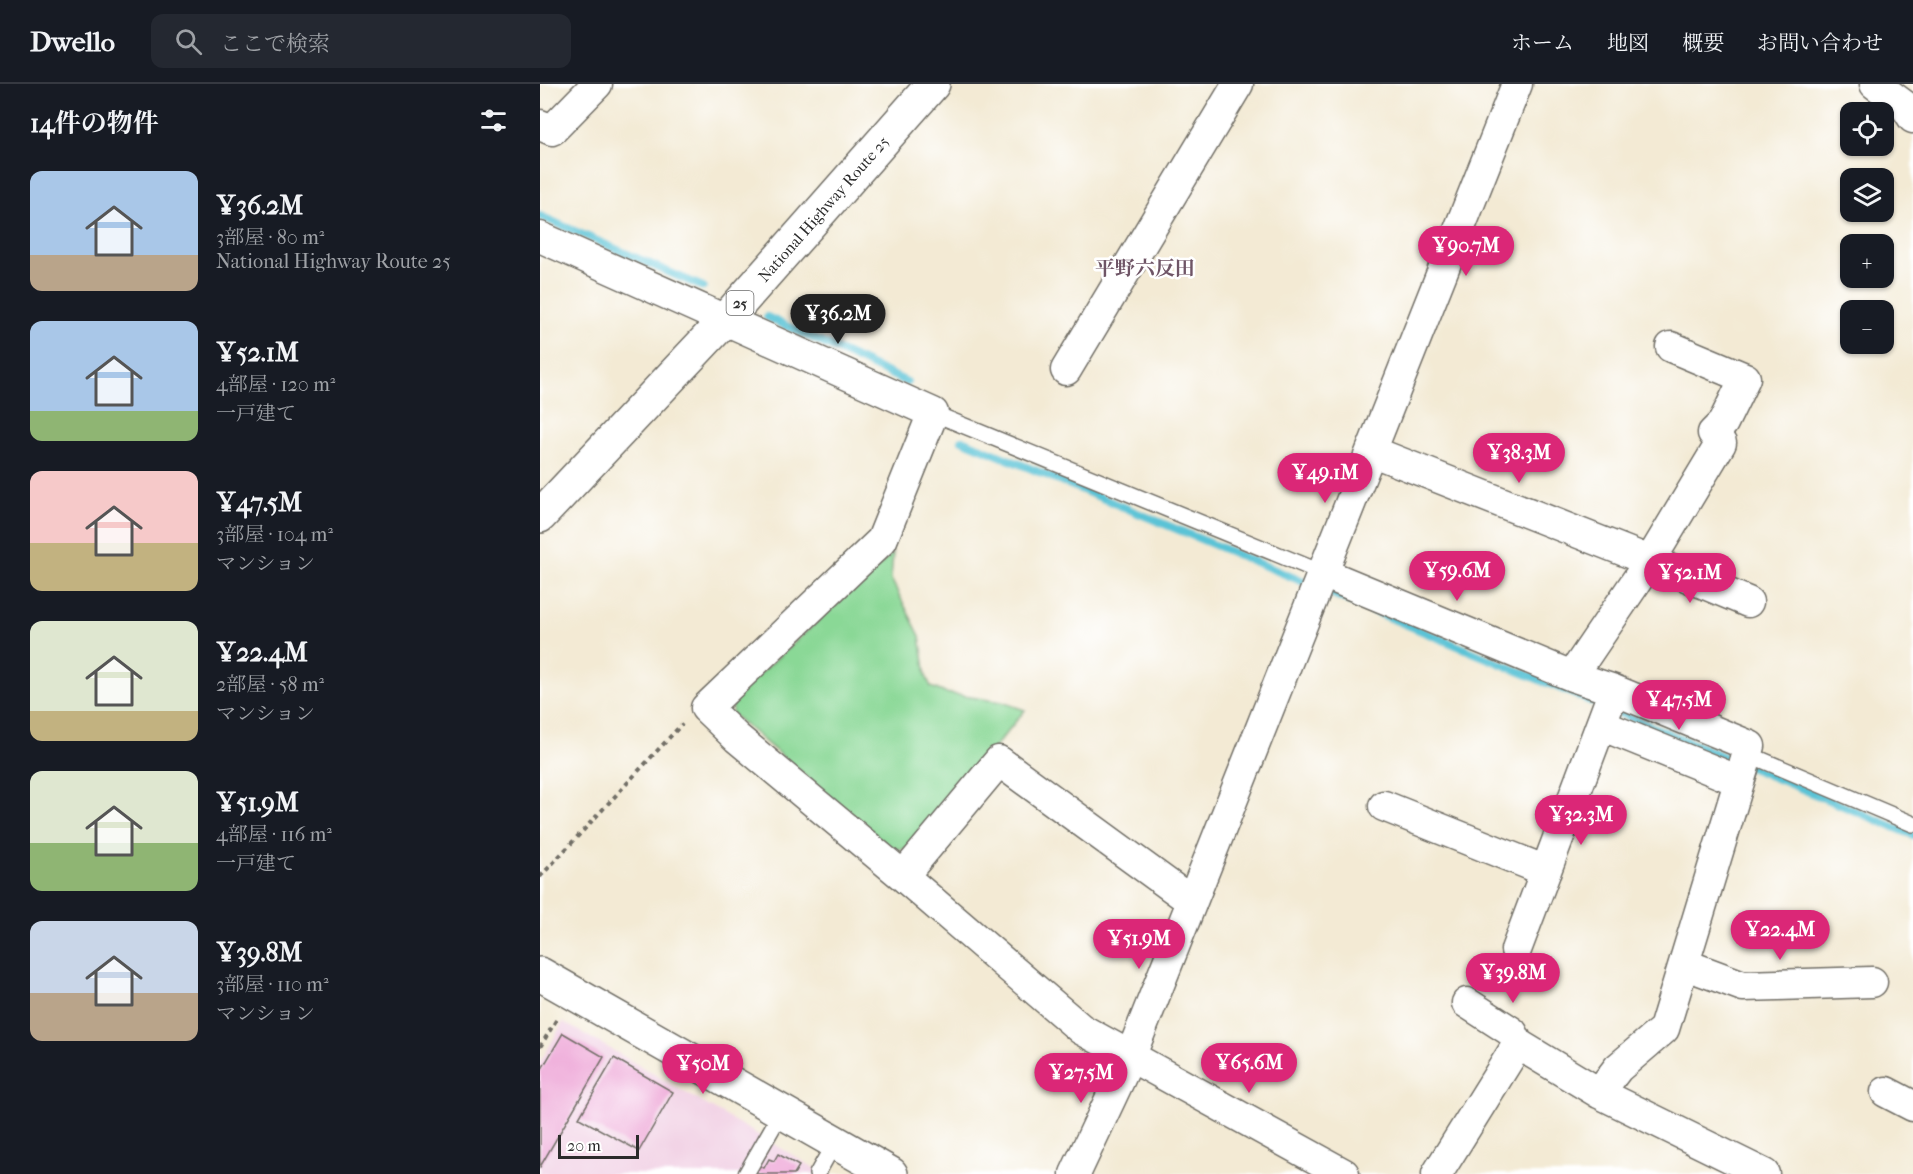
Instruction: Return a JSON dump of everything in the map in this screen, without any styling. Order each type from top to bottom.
[{"type":"main road","name":"National Highway Route 25","points":[[540,516],[724,321],[923,86]]},
{"type":"main road","points":[[540,974],[891,1174]]},
{"type":"street","points":[[540,125],[552,130],[597,84]]},
{"type":"street","points":[[1066,370],[1238,84]]},
{"type":"street","points":[[1075,1174],[1131,1056],[1517,84]]},
{"type":"street","points":[[1875,84],[1905,106],[1913,118]]},
{"type":"street","points":[[540,237],[933,413],[882,540],[706,708],[737,738],[903,876],[1081,1029],[1344,1174]]},
{"type":"street","points":[[1572,676],[1650,561],[1721,443],[1713,433],[1723,423],[1745,378],[1671,347]]},
{"type":"street","points":[[1371,451],[1748,602]]},
{"type":"street","points":[[1319,583],[1614,690],[1750,746],[1664,1029],[1618,1068],[1599,1093]]},
{"type":"street","points":[[1516,950],[1614,690]]},
{"type":"street","points":[[1600,725],[1744,768]]},
{"type":"street","points":[[903,876],[999,761],[1191,901]]},
{"type":"street","points":[[1384,806],[1546,871]]},
{"type":"street","points":[[1684,964],[1743,986],[1872,982]]},
{"type":"street","points":[[1467,1003],[1512,1032],[1518,1044],[1599,1093],[1764,1174]]},
{"type":"street","points":[[1437,1174],[1518,1044]]},
{"type":"street","points":[[1886,1092],[1913,1106]]},
{"type":"lane","points":[[933,413],[1319,583]]},
{"type":"lane","points":[[1744,768],[1913,824]]},
{"type":"lane","points":[[746,1174],[782,1111]]},
{"type":"lane","points":[[817,1174],[835,1142]]},
{"type":"path","points":[[540,877],[692,714],[706,708]]},
{"type":"path","points":[[540,1047],[559,1014]]},
{"type":"shaded area","points":[[563,1022],[825,1174],[540,1174],[540,1063]]},
{"type":"green space","points":[[893,553],[891,579],[920,636],[926,676],[931,687],[945,693],[1002,702],[1025,710],[912,848],[893,850],[732,714],[733,698]]},
{"type":"building","points":[[563,1033],[604,1057],[540,1167],[540,1072]]},
{"type":"building","points":[[614,1058],[673,1092],[639,1151],[579,1118]]},
{"type":"building","points":[[778,1154],[799,1166],[794,1174],[752,1174],[758,1165],[764,1168],[769,1159],[774,1161]]},
{"type":"waterway","points":[[540,216],[703,287]]},
{"type":"waterway","points":[[767,317],[907,382]]},
{"type":"waterway","points":[[962,440],[1913,835]]},
{"type":"district","name":"平野六反田","points":[[1145,268]]}]
